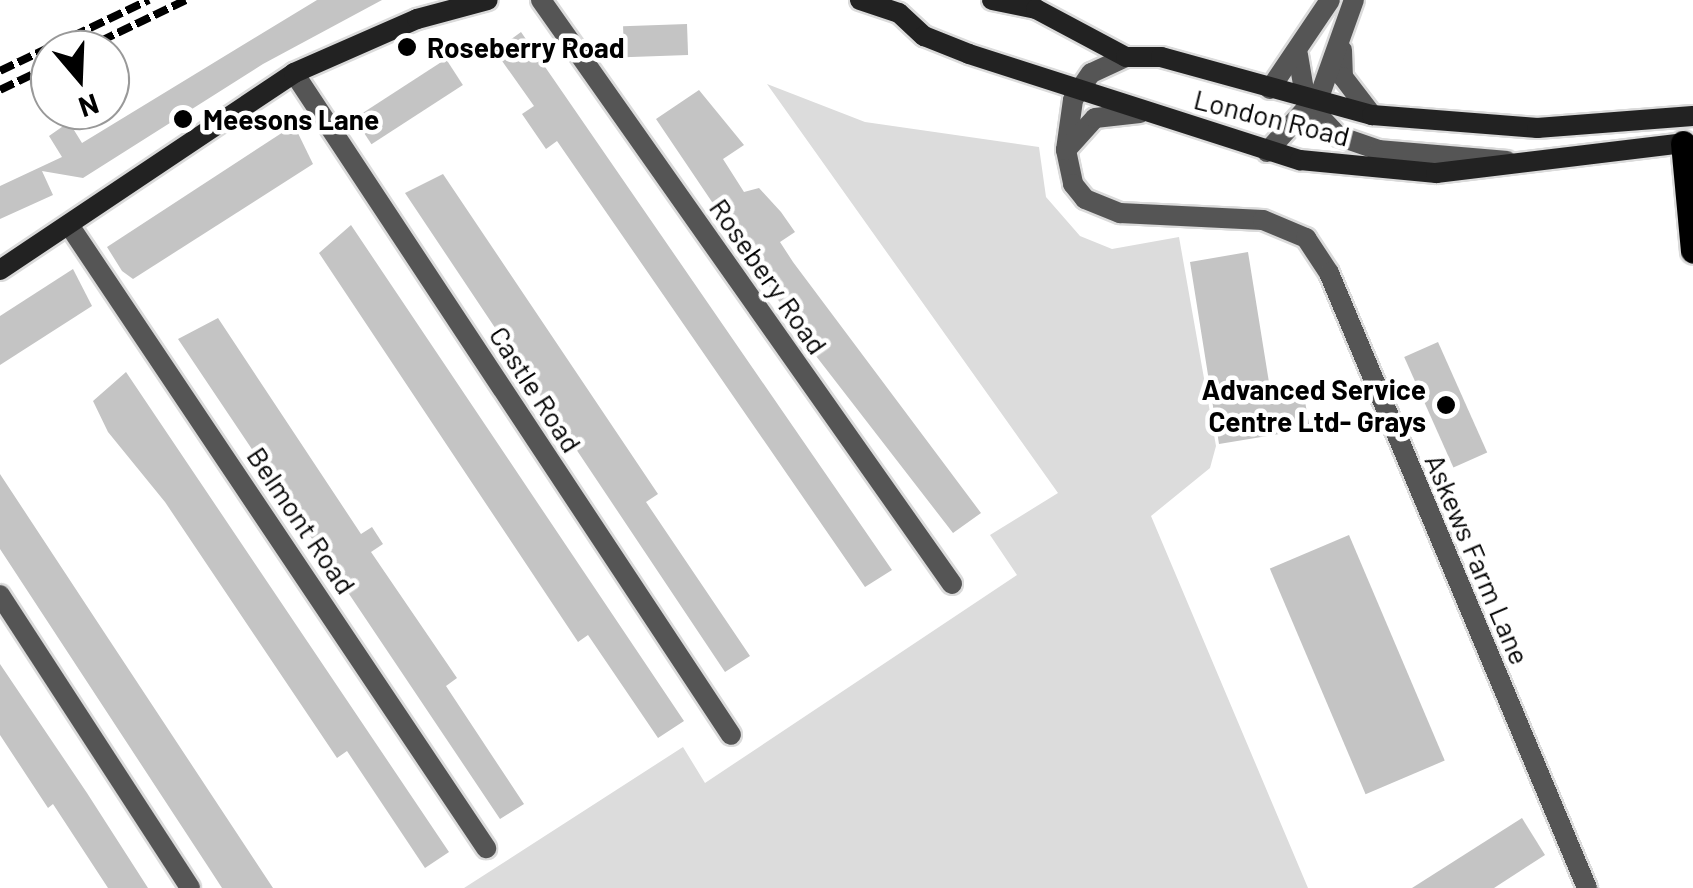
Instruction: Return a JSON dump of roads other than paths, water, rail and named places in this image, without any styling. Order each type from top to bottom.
[{"type":"main road","points":[[1690,139],[1693,251]]},
{"type":"street","points":[[0,270],[294,73],[416,18],[488,0]]},
{"type":"street","name":"Rosebery Road","points":[[541,0],[952,584]]},
{"type":"street","name":"London Road","points":[[860,0],[899,13],[924,36],[1140,113],[1267,152],[1373,171],[1524,164],[1690,139]]},
{"type":"street","name":"London Road","points":[[992,0],[1036,9],[1126,57],[1161,56],[1306,102],[1372,114],[1538,128],[1693,116]]},
{"type":"street","points":[[1270,89],[1298,56],[1330,0]]},
{"type":"street","points":[[1267,152],[1306,102],[1321,92],[1342,48],[1354,0]]},
{"type":"street","points":[[1342,48],[1343,77],[1372,114]]},
{"type":"street","points":[[1298,56],[1306,102],[1354,144],[1524,164]]},
{"type":"street","points":[[1066,150],[1080,91],[1096,68],[1126,57]]},
{"type":"street","name":"Castle Road","points":[[294,73],[731,735]]},
{"type":"street","points":[[1066,150],[1095,118],[1140,113]]},
{"type":"street","name":"Askews Farm Lane","points":[[1066,150],[1073,184],[1102,208],[1263,220],[1306,238],[1329,273],[1587,888]]},
{"type":"street","name":"Belmont Road","points":[[69,224],[486,848]]},
{"type":"street","points":[[0,595],[190,888]]},
{"type":"railway","points":[[0,71],[149,0]]},
{"type":"railway","points":[[124,30],[186,0]]},
{"type":"railway","points":[[0,90],[30,76]]},
{"type":"place","name":"Roseberry Road","points":[[407,47]]},
{"type":"place","name":"Meesons Lane","points":[[183,119]]},
{"type":"place","name":"Advanced Service Centre Ltd- Grays","points":[[1446,405]]}]
